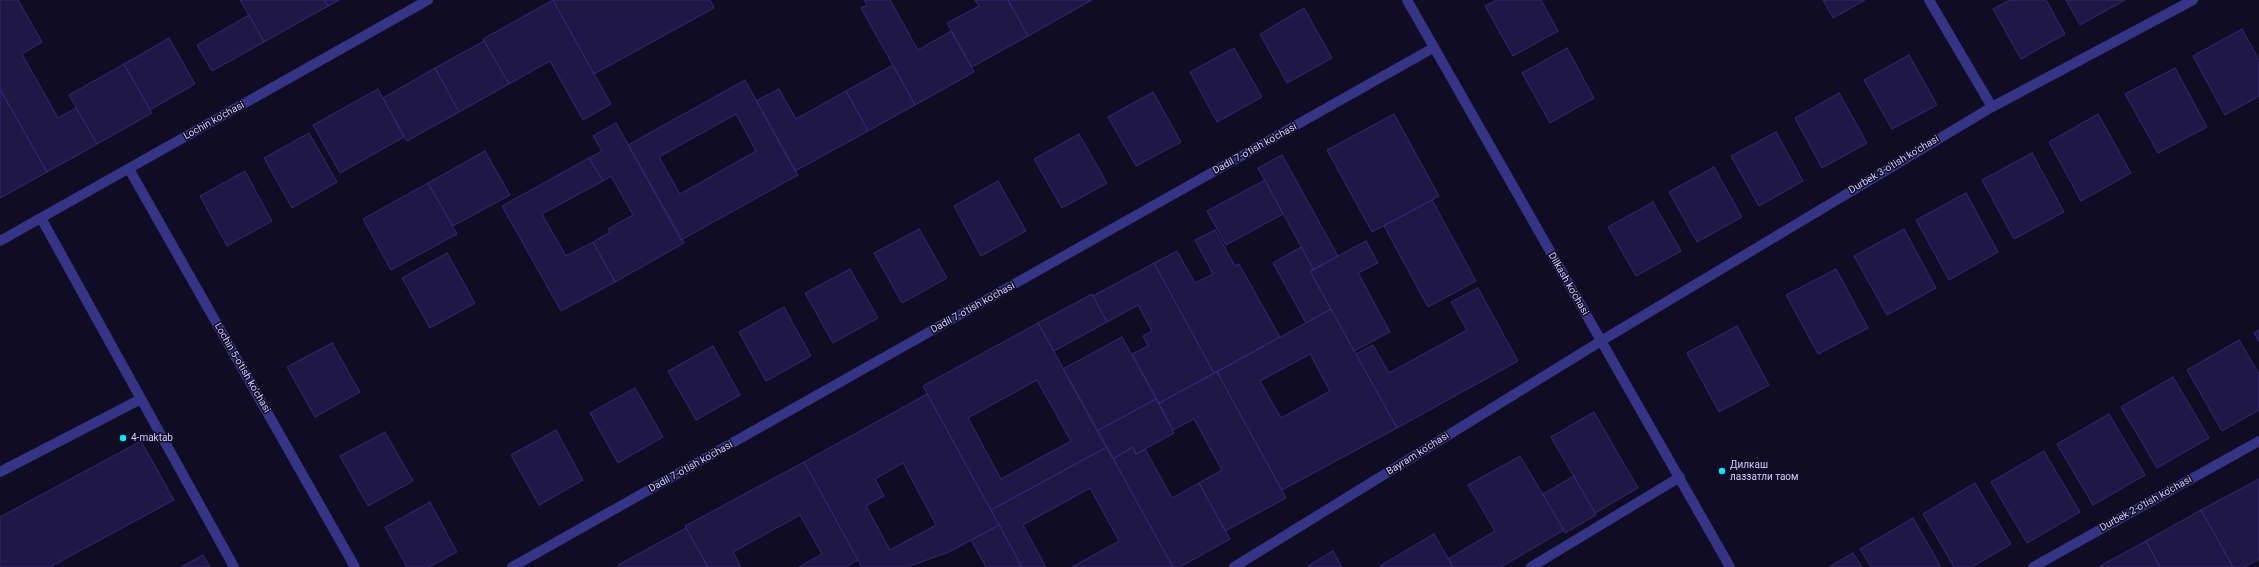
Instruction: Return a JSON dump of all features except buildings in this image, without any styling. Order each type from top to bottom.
[{"type":"street","name":"Lochin ko'chasi","points":[[0,241],[428,0]]},
{"type":"street","name":"Dilkash ko'chasi","points":[[1407,0],[1730,567]]},
{"type":"street","points":[[1929,0],[1992,107]]},
{"type":"street","name":"Durbek 3-o'tish ko'chasi","points":[[1601,341],[1992,107],[2194,0]]},
{"type":"street","name":"Dadil 7-o'tish ko'chasi","points":[[512,567],[1434,48]]},
{"type":"street","name":"Lochin 5-o'tish ko'chasi","points":[[129,169],[355,567]]},
{"type":"street","points":[[41,218],[234,567]]},
{"type":"street","name":"Bayram ko'chasi","points":[[1234,567],[1252,563],[1601,341]]},
{"type":"street","points":[[0,472],[141,398]]},
{"type":"street","name":"Durbek 2-o'tish ko'chasi","points":[[2033,567],[2259,441]]},
{"type":"street","points":[[1530,567],[1680,477]]},
{"type":"place","name":"4-maktab","points":[[123,438]]},
{"type":"place","name":"Дилкаш лаззатли таом","points":[[1722,471]]}]
